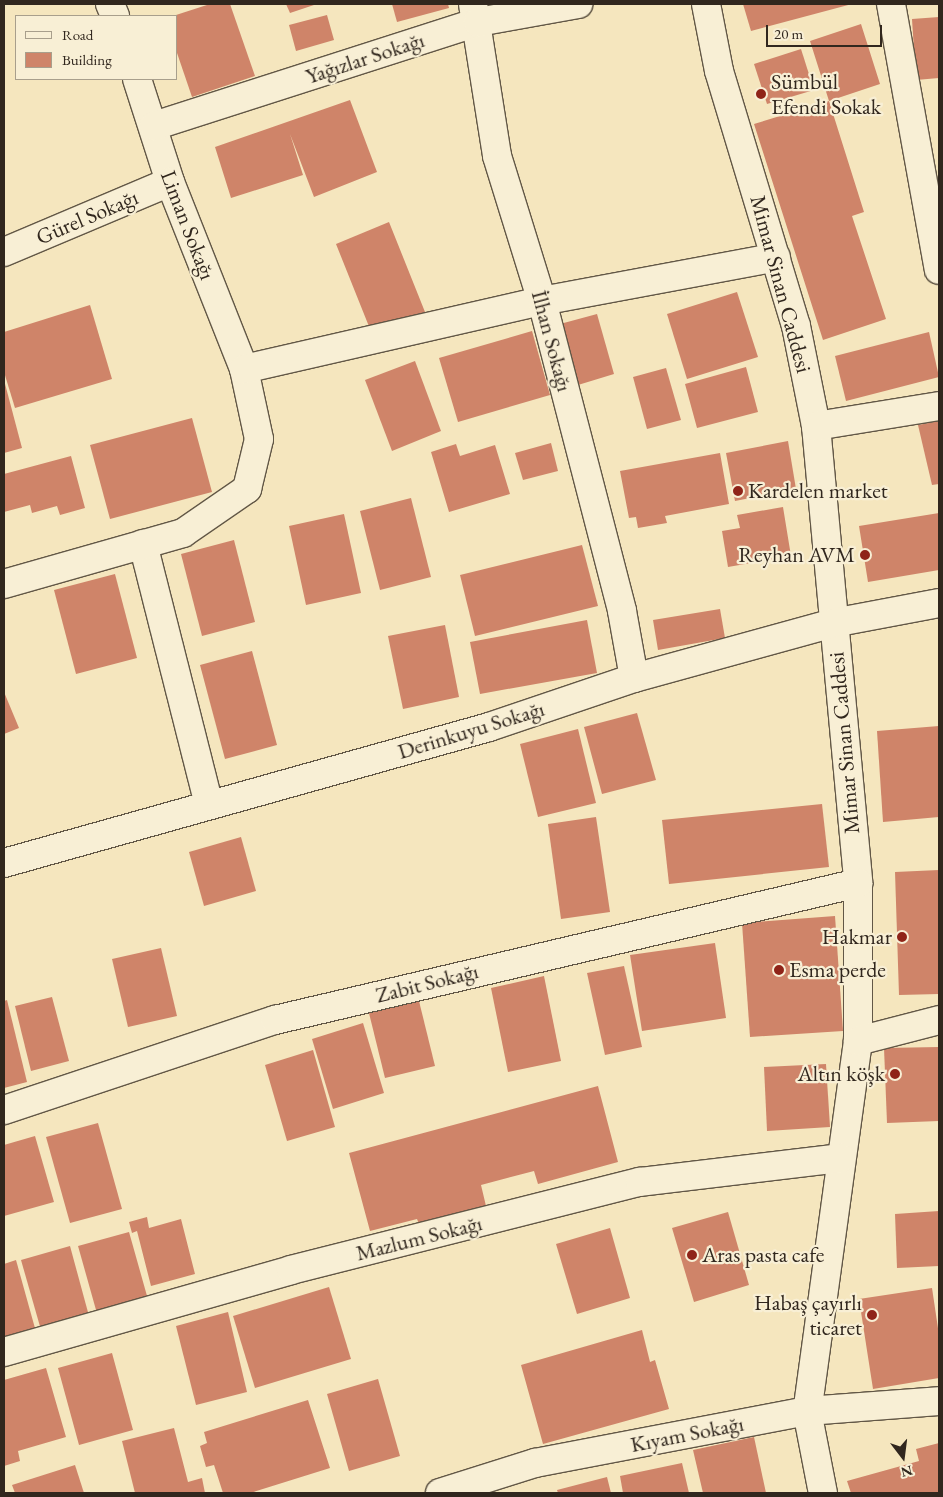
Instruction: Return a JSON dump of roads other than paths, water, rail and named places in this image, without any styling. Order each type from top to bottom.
[{"type":"street","name":"Yağızlar Sokağı","points":[[154,126],[476,13],[578,4]]},
{"type":"street","name":"Mimar Sinan Caddesi","points":[[706,4],[719,72],[796,326],[816,426],[858,883],[858,1041],[807,1411],[823,1493]]},
{"type":"street","points":[[891,4],[939,270]]},
{"type":"street","name":"İlhan Sokağı","points":[[476,13],[497,156],[542,301],[622,611],[634,678]]},
{"type":"street","name":"Liman Sokağı","points":[[4,584],[183,533],[247,489],[259,439],[244,369],[170,182],[154,126],[137,80]]},
{"type":"street","name":"Gürel Sokağı","points":[[4,252],[170,182]]},
{"type":"street","points":[[244,369],[542,301],[776,257]]},
{"type":"street","points":[[816,426],[939,406]]},
{"type":"street","points":[[143,544],[209,806]]},
{"type":"street","name":"Derinkuyu Sokağı","points":[[4,863],[489,727],[634,678],[833,624],[939,603]]},
{"type":"street","name":"Zabit Sokağı","points":[[4,1110],[275,1020],[858,883]]},
{"type":"street","points":[[858,1041],[939,1020]]},
{"type":"street","name":"Mazlum Sokağı","points":[[4,1352],[291,1270],[640,1182],[841,1158]]},
{"type":"street","name":"Kıyam Sokağı","points":[[440,1493],[535,1463],[807,1411],[939,1401]]},
{"type":"place","name":"Sümbül Efendi Sokak","points":[[761,94]]},
{"type":"place","name":"Kardelen market","points":[[738,491]]},
{"type":"place","name":"Reyhan AVM","points":[[865,555]]},
{"type":"place","name":"Hakmar","points":[[902,937]]},
{"type":"place","name":"Esma perde","points":[[779,970]]},
{"type":"place","name":"Altın köşk","points":[[895,1074]]},
{"type":"place","name":"Aras pasta cafe","points":[[692,1255]]},
{"type":"place","name":"Habaş çayırlı ticaret","points":[[872,1315]]}]
